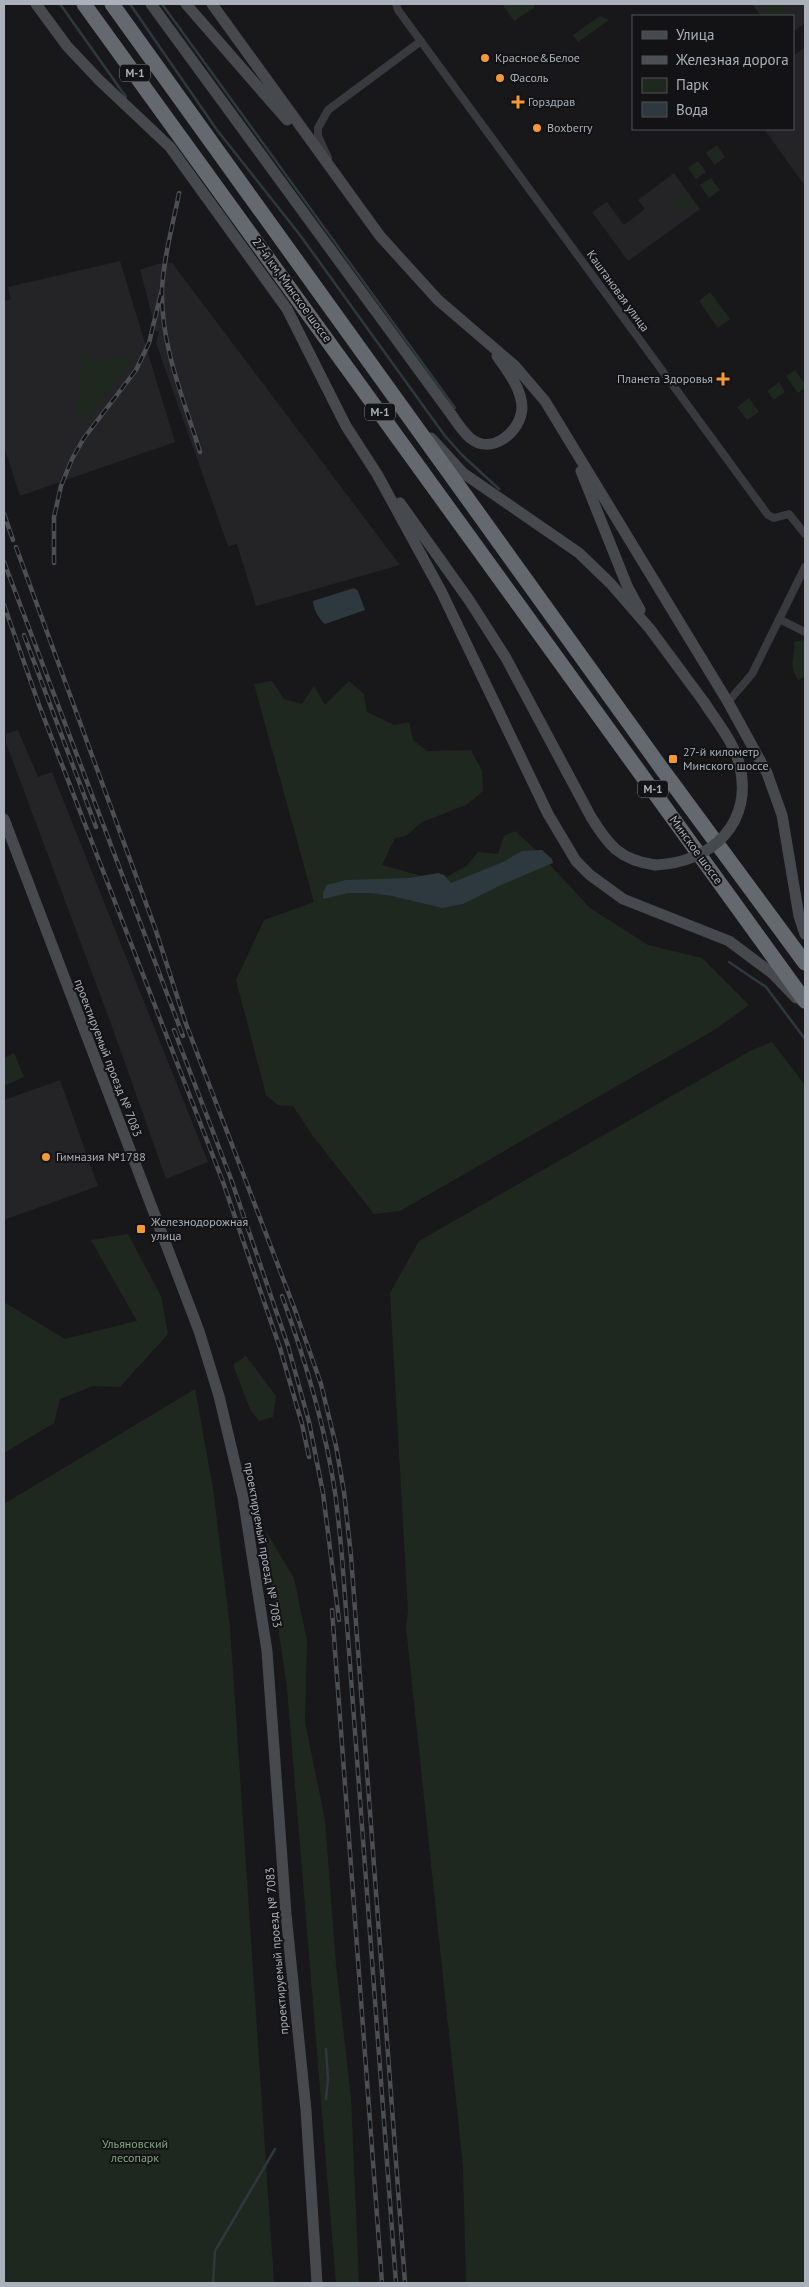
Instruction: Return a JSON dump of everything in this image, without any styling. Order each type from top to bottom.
[{"type":"highway","name":"27-й км, Минское шоссе","points":[[84,4],[500,578]]},
{"type":"highway","name":"27-й км, Минское шоссе","points":[[112,4],[516,564]]},
{"type":"highway","name":"Минское шоссе","points":[[516,564],[805,963]]},
{"type":"highway","name":"Минское шоссе","points":[[500,578],[805,1001]]},
{"type":"main road","points":[[36,4],[67,46],[99,80],[170,147],[287,309],[338,412],[377,474],[441,590],[548,814],[576,861],[590,875],[623,899],[729,941],[772,973],[805,1007]]},
{"type":"main road","points":[[151,4],[462,429],[478,443],[489,443],[509,436],[517,427],[522,406],[512,376],[483,336]]},
{"type":"main road","points":[[186,4],[335,176]]},
{"type":"main road","points":[[212,4],[380,236],[438,300],[483,336],[515,366],[545,401],[728,702],[767,773],[776,793],[782,815],[799,916],[805,934]]},
{"type":"main road","points":[[260,246],[299,314],[338,412]]},
{"type":"main road","points":[[377,474],[415,522],[506,658],[591,818],[604,838],[616,851],[628,858],[655,865],[672,864],[701,855],[725,835],[739,807],[742,792],[738,761],[732,747],[704,702],[650,629],[611,584],[579,553],[463,473],[401,406]]},
{"type":"main road","points":[[561,427],[592,497],[628,588],[650,629]]},
{"type":"main road","name":"проектируемый проезд № 7083","points":[[4,819],[199,1331],[219,1396],[243,1497],[258,1589],[271,1698],[286,1914],[306,2110],[317,2283]]},
{"type":"street","name":"Каштановая улица","points":[[396,4],[398,10],[768,515],[774,518],[790,514],[805,534]]},
{"type":"street","points":[[335,176],[318,136],[318,128],[322,118],[328,110],[420,40]]},
{"type":"street","points":[[728,702],[752,674],[805,567]]},
{"type":"street","points":[[780,619],[805,632]]},
{"type":"shaded area","points":[[752,4],[805,4],[805,23],[794,31],[794,15],[760,15]]},
{"type":"shaded area","points":[[805,47],[805,186],[765,130],[794,130],[794,55]]},
{"type":"shaded area","points":[[674,173],[700,209],[628,261],[592,212],[607,202],[624,225],[645,209],[638,200]]},
{"type":"shaded area","points":[[120,261],[175,442],[20,496],[4,447],[4,301],[11,299],[8,287]]},
{"type":"shaded area","points":[[172,263],[400,565],[256,606],[237,544],[228,546],[156,343],[159,332],[151,329],[150,324],[153,319],[140,270],[158,264]]},
{"type":"shaded area","points":[[18,730],[38,777],[52,772],[208,1162],[166,1179],[114,1032],[6,743],[6,734]]},
{"type":"shaded area","name":"Гимназия №1788","points":[[60,1080],[98,1186],[4,1220],[4,1100]]},
{"type":"green space","points":[[502,4],[533,4],[535,7],[514,21]]},
{"type":"green space","points":[[774,4],[780,4],[787,14],[768,15],[765,11]]},
{"type":"green space","points":[[600,16],[609,20],[578,42],[573,35]]},
{"type":"green space","points":[[717,145],[725,157],[715,165],[706,153]]},
{"type":"green space","points":[[698,161],[706,172],[696,179],[688,168]]},
{"type":"green space","points":[[711,178],[720,190],[709,198],[700,185]]},
{"type":"green space","points":[[686,192],[695,205],[684,213],[670,203]]},
{"type":"green space","points":[[710,292],[730,319],[718,328],[699,301]]},
{"type":"green space","points":[[82,352],[97,362],[126,356],[131,360],[89,419],[76,413]]},
{"type":"green space","points":[[795,370],[805,384],[805,388],[798,393],[786,376]]},
{"type":"green space","points":[[779,382],[785,392],[774,400],[767,391]]},
{"type":"green space","points":[[749,398],[759,412],[747,420],[737,407]]},
{"type":"green space","points":[[805,641],[805,677],[798,680],[792,665],[794,642]]},
{"type":"green space","points":[[272,681],[284,699],[302,704],[314,686],[325,705],[349,681],[364,694],[367,712],[394,725],[409,722],[413,740],[427,751],[471,750],[482,771],[483,791],[466,805],[422,822],[406,836],[395,838],[382,865],[440,881],[466,866],[478,852],[498,854],[504,836],[515,831],[539,853],[590,908],[648,945],[702,958],[749,1005],[716,1029],[400,1211],[374,1214],[313,1136],[293,1106],[278,1105],[266,1095],[236,980],[264,920],[314,902],[254,684]]},
{"type":"green space","points":[[772,1042],[805,1085],[805,2283],[466,2283],[463,2166],[406,1627],[408,1611],[390,1293],[419,1241],[750,1051]]},
{"type":"green space","points":[[14,1053],[24,1077],[4,1086],[4,1058]]},
{"type":"green space","points":[[128,1234],[161,1296],[168,1334],[120,1387],[93,1386],[60,1399],[54,1423],[4,1453],[4,1302],[65,1339],[137,1321],[91,1240]]},
{"type":"green space","points":[[246,1356],[276,1396],[273,1417],[259,1421],[250,1409],[233,1365]]},
{"type":"green space","name":"Ульяновский лесопарк","points":[[195,1389],[213,1488],[230,1627],[274,2283],[4,2283],[4,1504]]},
{"type":"green space","points":[[266,1531],[294,1578],[307,1641],[305,1722],[325,1820],[336,1965],[351,2098],[359,2283],[336,2283],[287,1688]]},
{"type":"water","points":[[354,588],[358,591],[365,610],[325,624],[317,614],[313,601]]},
{"type":"water","points":[[542,850],[552,859],[553,863],[501,885],[463,904],[442,908],[371,893],[348,893],[323,899],[323,893],[327,885],[346,880],[409,878],[438,873],[444,875],[451,883],[503,862],[522,851]]},
{"type":"waterway","points":[[60,4],[126,97]]},
{"type":"waterway","points":[[130,4],[217,130],[300,235],[445,436],[462,455],[499,489]]},
{"type":"waterway","points":[[162,4],[455,408]]},
{"type":"waterway","points":[[729,962],[766,987],[805,1039]]},
{"type":"waterway","points":[[326,2049],[328,2079],[326,2099]]},
{"type":"waterway","points":[[213,2283],[215,2251],[275,2149]]},
{"type":"railway","points":[[179,193],[164,267],[163,312],[169,353],[200,452]]},
{"type":"railway","points":[[54,563],[54,517],[61,486],[72,459],[84,438],[136,370],[149,343],[162,289]]},
{"type":"railway","points":[[4,514],[13,540]]},
{"type":"railway","points":[[16,547],[155,928],[186,1024],[295,1310],[321,1384],[336,1446],[344,1492],[351,1556],[405,2283]]},
{"type":"railway","points":[[4,562],[183,1036]]},
{"type":"railway","points":[[4,605],[39,705],[223,1182],[280,1348],[302,1424],[309,1457]]},
{"type":"railway","points":[[24,635],[96,827]]},
{"type":"railway","points":[[174,1030],[231,1179],[288,1346],[309,1422],[323,1493],[339,1620]]},
{"type":"railway","points":[[282,1296],[299,1344],[320,1418],[331,1467],[337,1508],[396,2283]]},
{"type":"railway","points":[[332,1610],[382,2283]]},
{"type":"place","name":"Красное&Белое","points":[[485,58]]},
{"type":"place","name":"Фасоль","points":[[500,78]]},
{"type":"place","name":"Горздрав","points":[[518,102]]},
{"type":"place","name":"Boxberry","points":[[537,128]]},
{"type":"place","name":"Планета Здоровья","points":[[723,379]]},
{"type":"place","name":"27-й километр Минского шоссе","points":[[673,759]]},
{"type":"place","name":"Гимназия №1788","points":[[46,1157]]},
{"type":"place","name":"Железнодорожная улица","points":[[141,1229]]}]
